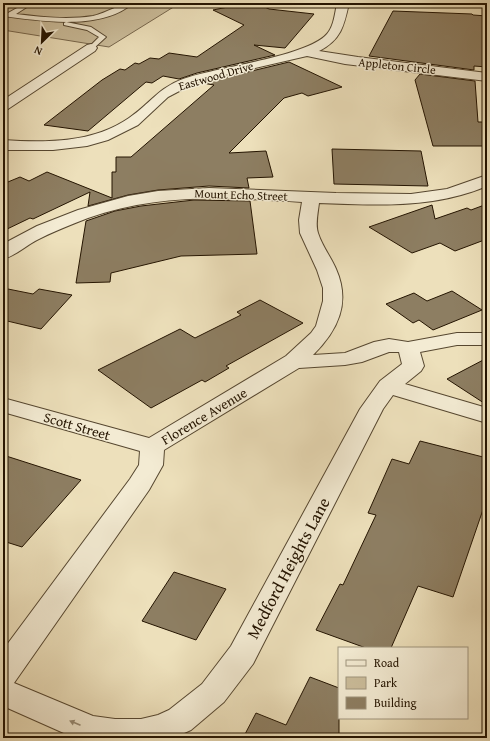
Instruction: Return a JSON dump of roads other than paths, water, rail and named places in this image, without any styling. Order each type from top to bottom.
[{"type":"street","name":"Eastwood Drive","points":[[3,145],[47,146],[68,144],[104,136],[120,130],[134,122],[163,94],[174,88],[213,74],[307,52],[327,42],[336,32],[343,3]]},
{"type":"street","points":[[445,3],[487,4]]},
{"type":"street","points":[[3,106],[91,48]]},
{"type":"street","name":"Appleton Circle","points":[[307,52],[349,61],[430,69],[487,77]]},
{"type":"street","name":"Mount Echo Street","points":[[3,253],[12,246],[43,229],[91,211],[135,200],[187,193],[263,195],[311,199],[415,200],[445,195],[487,180]]},
{"type":"street","name":"Florence Avenue","points":[[3,674],[140,484],[151,465],[152,447],[294,361],[319,337],[326,326],[334,301],[333,288],[328,270],[309,233],[308,220],[311,199]]},
{"type":"street","points":[[294,361],[343,360],[357,357],[384,345],[398,345],[408,348],[457,339],[487,339]]},
{"type":"street","name":"Medford Heights Lane","points":[[3,692],[91,730],[115,734],[141,733],[162,728],[180,720],[213,693],[242,655],[372,409],[388,386],[413,366],[414,361],[408,348]]},
{"type":"street","points":[[388,386],[487,416]]},
{"type":"street","name":"Scott Street","points":[[3,405],[152,447]]},
{"type":"lane","points":[[6,14],[30,3]]},
{"type":"lane","points":[[46,20],[91,18],[107,15],[130,3]]},
{"type":"lane","points":[[6,14],[88,28],[103,37],[91,48]]}]
